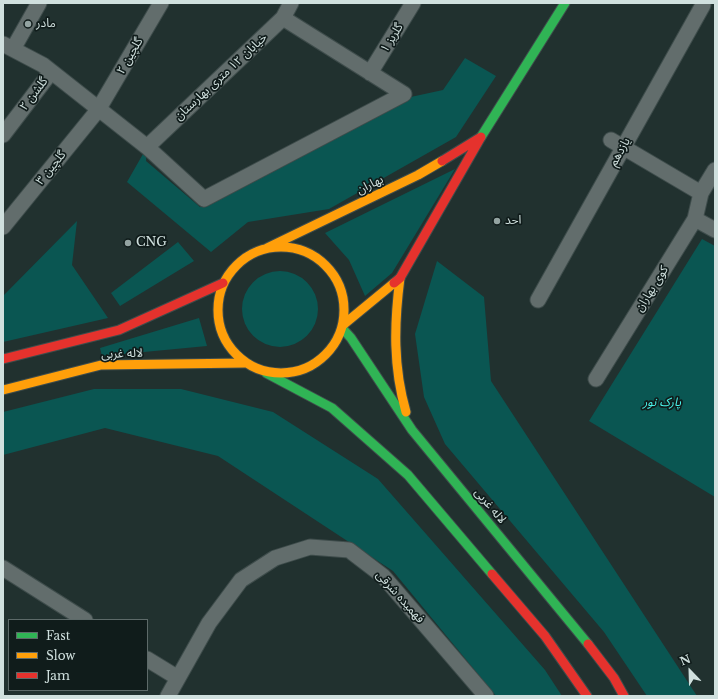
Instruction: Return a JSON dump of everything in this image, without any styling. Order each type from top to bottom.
[{"type":"main road","name":"بهاران","points":[[342,327],[400,278],[481,137],[566,3]]},
{"type":"main road","name":"بهاران","points":[[267,248],[418,175],[481,137]]},
{"type":"main road","points":[[266,373],[286,374],[305,369],[322,359],[335,344],[342,327],[344,304],[339,283],[326,266],[309,253],[288,247],[267,248],[249,255],[234,267],[223,283],[218,301],[217,318],[222,336],[232,351],[245,363],[332,408],[408,475],[545,636],[587,696]]},
{"type":"main road","points":[[400,278],[395,315],[394,347],[402,401],[412,430]]},
{"type":"main road","name":"لاله غربی","points":[[3,359],[119,330],[223,283]]},
{"type":"main road","name":"لاله غربی","points":[[342,327],[351,338],[412,430],[569,619],[614,678],[624,696]]},
{"type":"main road","name":"لاله غربی","points":[[3,390],[101,365],[245,363]]},
{"type":"street","points":[[39,3],[8,47],[43,65],[98,110],[147,147],[204,199],[404,94],[283,18]]},
{"type":"street","name":"گلچین ۲","points":[[98,110],[161,3]]},
{"type":"street","name":"خیابان ۱۲ متری بهارستان","points":[[147,147],[283,18],[291,3]]},
{"type":"street","name":"گلریز ۱","points":[[370,73],[413,3]]},
{"type":"street","name":"یازدهم","points":[[538,300],[617,144],[703,5]]},
{"type":"street","name":"گلشن ۲","points":[[3,135],[51,72]]},
{"type":"street","name":"گلچین ۳","points":[[3,227],[98,110]]},
{"type":"street","points":[[617,144],[701,193]]},
{"type":"street","name":"کوی بهاران","points":[[596,378],[695,218],[701,193],[715,170]]},
{"type":"street","points":[[695,218],[715,230]]},
{"type":"street","name":"فهمیده شرقی","points":[[168,696],[209,622],[241,580],[275,558],[310,547],[349,550],[383,576],[486,696]]},
{"type":"street","points":[[3,568],[83,619]]},
{"type":"street","points":[[148,660],[178,678]]},
{"type":"green space","points":[[465,58],[496,76],[456,137],[329,209],[248,222],[211,252],[127,182],[147,147],[146,161],[200,207],[406,98],[443,90]]},
{"type":"green space","points":[[455,169],[392,273],[365,296],[349,260],[325,233]]},
{"type":"green space","points":[[77,221],[72,265],[108,318],[3,342],[3,296]]},
{"type":"green space","name":"پارک نور","points":[[702,239],[715,246],[715,497],[589,421]]},
{"type":"green space","points":[[178,242],[194,261],[120,306],[111,293]]},
{"type":"green space","points":[[437,261],[484,297],[491,381],[697,696],[647,696],[604,632],[445,444],[424,397],[415,334]]},
{"type":"green space","points":[[280,271],[294,274],[307,282],[315,295],[318,309],[315,323],[307,336],[294,344],[280,347],[266,344],[253,336],[245,323],[242,309],[245,295],[253,282],[266,274]]},
{"type":"green space","points":[[199,318],[207,346],[102,356],[100,348]]},
{"type":"green space","points":[[94,389],[181,389],[273,412],[378,479],[545,670],[562,696],[496,696],[393,571],[218,456],[105,428],[3,455],[3,412]]},
{"type":"traffic: fast","points":[[481,137],[565,3]]},
{"type":"traffic: fast","points":[[342,328],[351,338],[412,430],[588,644]]},
{"type":"traffic: fast","points":[[266,373],[332,408],[408,475],[492,574]]},
{"type":"traffic: slow","points":[[267,248],[418,175],[442,161]]},
{"type":"traffic: slow","points":[[275,247],[287,247],[305,251],[326,265],[340,286],[344,310],[340,334],[326,355],[305,369],[287,373],[275,373],[257,369],[236,355],[222,334],[218,316],[218,304],[222,286],[236,265],[257,251],[275,247]]},
{"type":"traffic: slow","points":[[400,278],[396,345],[399,379],[406,412]]},
{"type":"traffic: slow","points":[[343,325],[394,283]]},
{"type":"traffic: slow","points":[[3,390],[101,365],[245,363]]},
{"type":"traffic: jam","points":[[394,283],[400,278],[481,137],[442,161]]},
{"type":"traffic: jam","points":[[3,359],[119,330],[223,283]]},
{"type":"traffic: jam","points":[[492,574],[545,636],[587,696]]},
{"type":"traffic: jam","points":[[588,644],[614,678],[624,696]]},
{"type":"place","name":"مادر","points":[[28,24]]},
{"type":"place","name":"احد","points":[[497,221]]},
{"type":"place","name":"CNG","points":[[128,243]]}]
